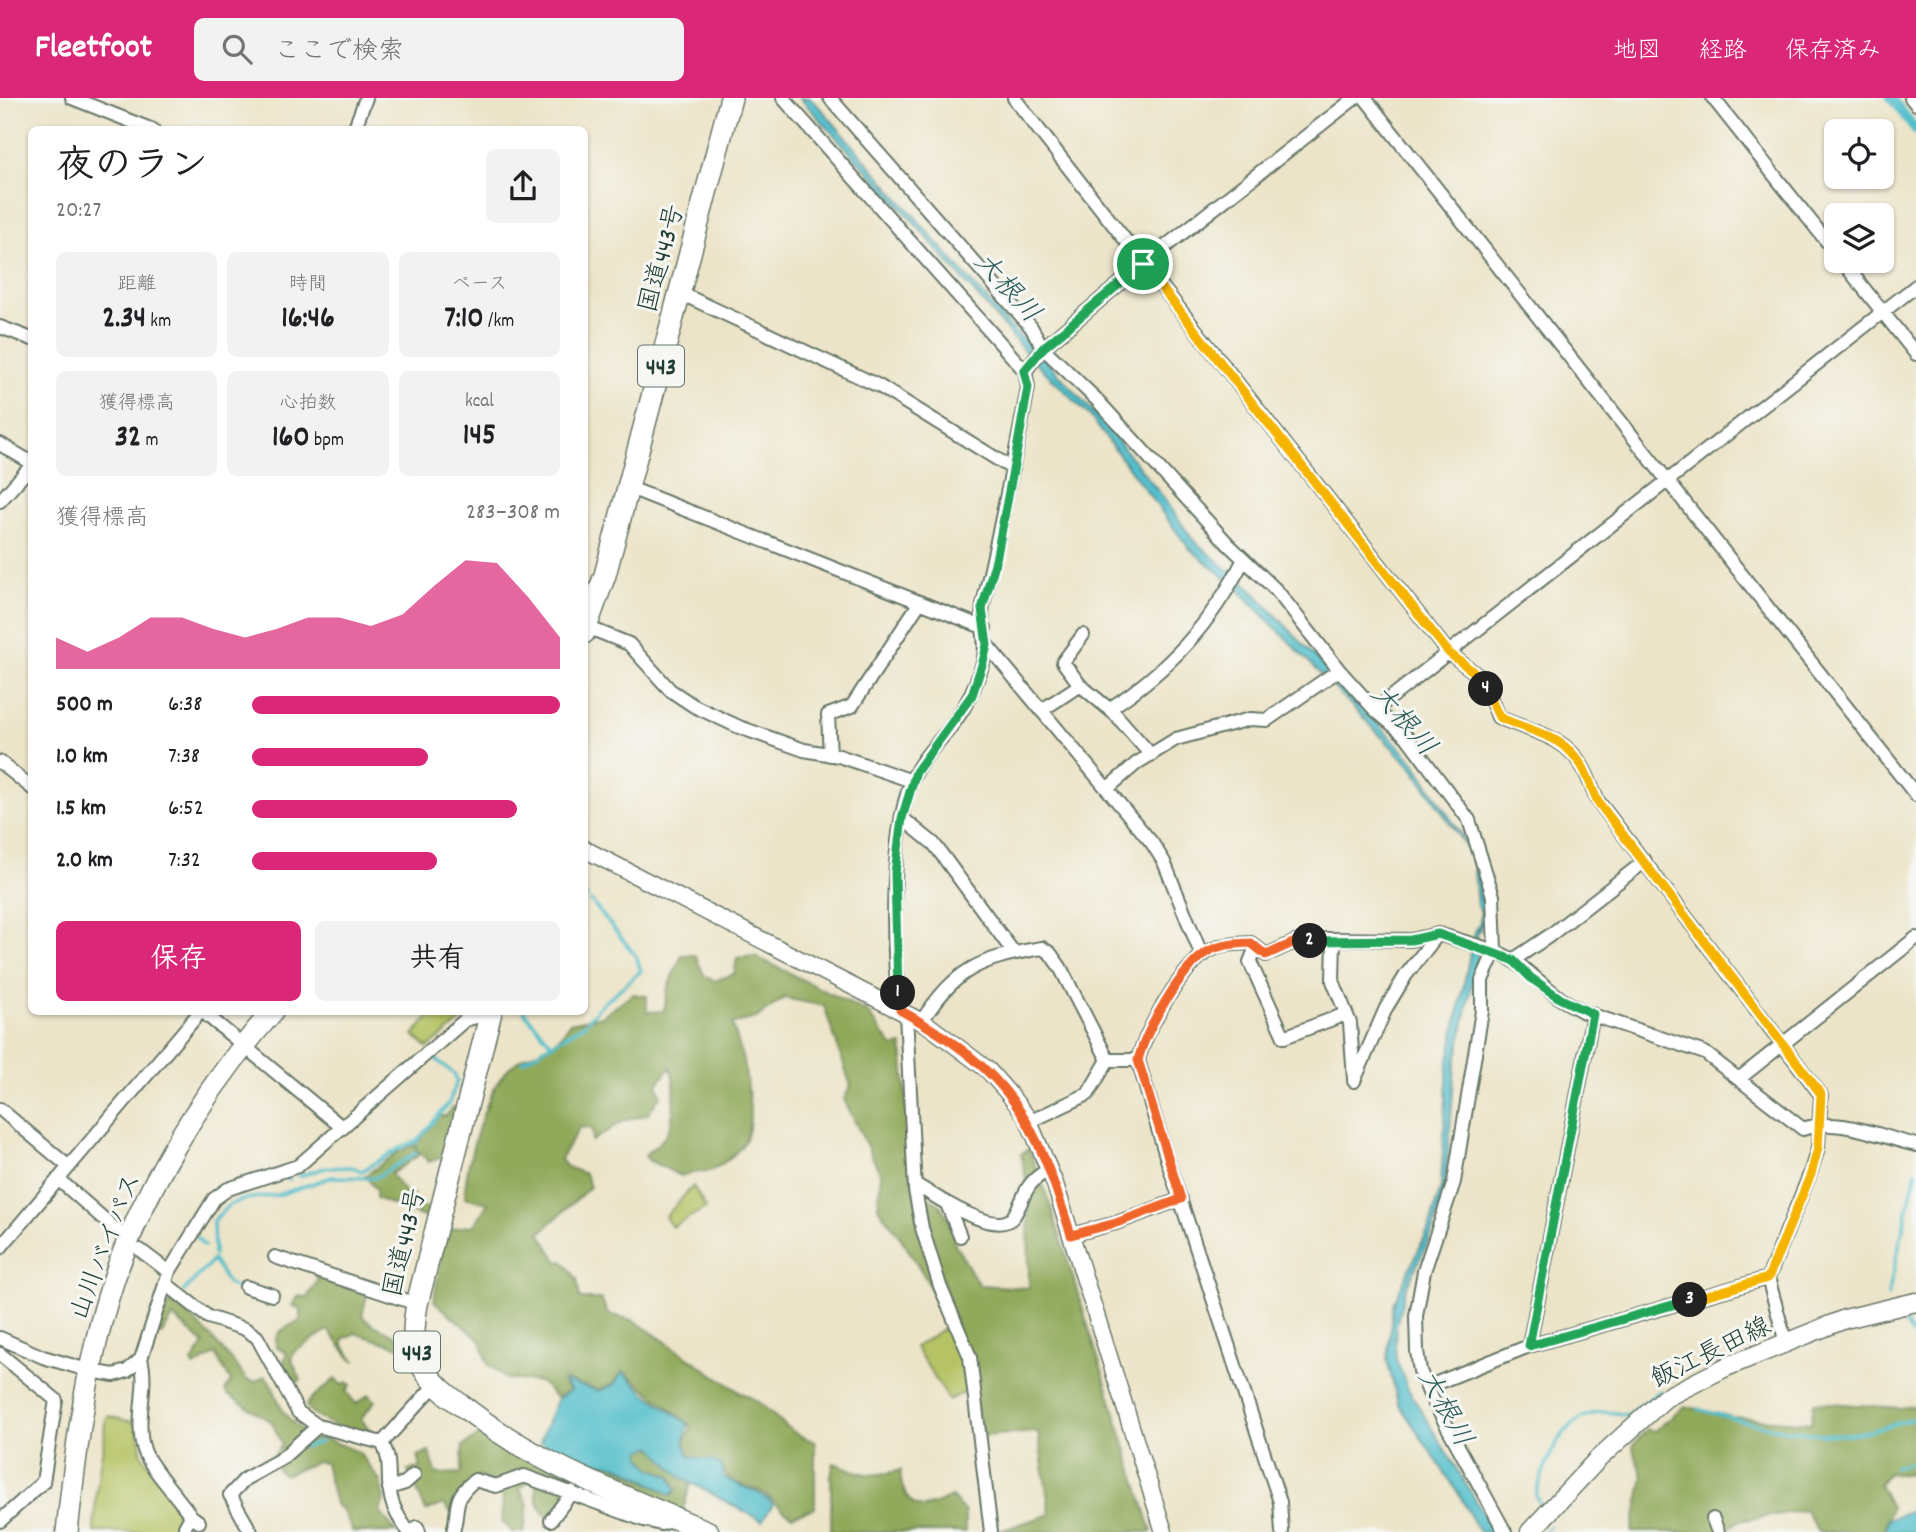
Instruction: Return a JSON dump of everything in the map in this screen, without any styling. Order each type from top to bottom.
[{"type":"highway","name":"国道443号","points":[[588,624],[605,575],[731,98]]},
{"type":"highway","name":"山川バイパス","points":[[67,1532],[91,1371],[107,1300],[155,1184],[198,1109],[244,1043],[269,1015]]},
{"type":"highway","name":"国道443号","points":[[490,1015],[416,1304],[414,1339],[419,1362],[436,1384],[493,1430],[566,1471],[708,1532]]},
{"type":"main road","name":"飯江長田線","points":[[1530,1532],[1607,1450],[1665,1398],[1726,1367],[1857,1315],[1916,1302]]},
{"type":"street","points":[[72,98],[143,126]]},
{"type":"street","points":[[356,126],[366,98]]},
{"type":"street","points":[[783,98],[1025,370],[1028,387],[982,609],[987,645],[972,695],[950,728],[930,749],[912,781],[902,818],[895,873],[896,979],[903,1012],[915,1184],[922,1228],[940,1286],[970,1356],[991,1532]]},
{"type":"street","points":[[830,98],[1031,327],[1043,348],[1097,400],[1276,591],[1337,671],[1375,710],[1406,736],[1469,820],[1493,896],[1495,951],[1482,980],[1482,1011],[1454,1182],[1424,1271],[1416,1316],[1417,1351],[1427,1387],[1505,1532]]},
{"type":"street","points":[[1014,98],[1449,653],[1483,679],[1499,717],[1551,736],[1568,747],[1584,769],[1598,802],[1821,1094],[1817,1124],[1818,1148],[1811,1174],[1768,1278],[1786,1343]]},
{"type":"street","points":[[1025,370],[1043,348],[1143,264],[1355,98]]},
{"type":"street","points":[[1365,98],[1916,795]]},
{"type":"street","points":[[1713,98],[1824,238]]},
{"type":"street","points":[[1911,98],[1916,104]]},
{"type":"street","points":[[1851,273],[1916,354]]},
{"type":"street","points":[[1375,710],[1916,286]]},
{"type":"street","points":[[680,293],[879,386],[1013,469]]},
{"type":"street","points":[[0,327],[28,338]]},
{"type":"street","points":[[0,444],[28,462]]},
{"type":"street","points":[[0,501],[28,469]]},
{"type":"street","points":[[635,491],[985,628]]},
{"type":"street","points":[[1109,709],[1149,683],[1184,650],[1216,606],[1244,559]]},
{"type":"street","points":[[830,754],[828,715],[852,706],[920,603]]},
{"type":"street","points":[[588,631],[629,644],[670,690],[694,706],[739,727],[804,750],[830,754],[912,781]]},
{"type":"street","points":[[1083,635],[1063,662],[1080,685],[1109,709],[1150,755]]},
{"type":"street","points":[[987,645],[1152,843],[1164,862],[1202,956]]},
{"type":"street","points":[[1108,788],[1150,755],[1176,739],[1250,719],[1267,720],[1337,671]]},
{"type":"street","points":[[1042,710],[1080,685]]},
{"type":"street","points":[[0,762],[28,785]]},
{"type":"street","points":[[902,818],[934,844],[1014,953]]},
{"type":"street","points":[[588,851],[903,1012],[963,1048],[989,1070],[1029,1122],[1043,1151],[1164,1532]]},
{"type":"street","points":[[1513,960],[1549,936],[1645,862]]},
{"type":"street","points":[[1334,939],[1333,981],[1350,1023],[1354,1081],[1393,997],[1406,975],[1438,934]]},
{"type":"street","points":[[1283,1532],[1280,1502],[1138,1060],[1162,1008],[1202,956],[1225,945],[1251,943],[1266,955],[1295,942],[1334,939],[1411,940],[1438,934],[1495,951],[1513,960],[1531,978],[1561,999],[1593,1014],[1705,1053],[1803,1129],[1817,1124],[1841,1126],[1916,1145]]},
{"type":"street","points":[[1740,1078],[1916,938]]},
{"type":"street","points":[[1256,947],[1250,962],[1284,1037],[1346,1014]]},
{"type":"street","points":[[921,1022],[959,974],[1014,953],[1042,948],[1050,953],[1108,1060]]},
{"type":"street","points":[[1529,1346],[1593,1014]]},
{"type":"street","points":[[0,1248],[199,1015]]},
{"type":"street","points":[[206,1015],[244,1043],[343,1128]]},
{"type":"street","points":[[185,1532],[184,1527],[195,1519],[145,1453],[139,1412],[143,1368],[141,1359],[167,1278],[214,1199],[228,1189],[298,1166],[466,1020],[482,1015]]},
{"type":"street","points":[[1108,1060],[1138,1060]]},
{"type":"street","points":[[1029,1122],[1088,1094],[1108,1060]]},
{"type":"street","points":[[0,1109],[69,1167]]},
{"type":"street","points":[[915,1184],[976,1218],[995,1224],[1007,1222],[1014,1215],[1028,1185],[1044,1173]]},
{"type":"street","points":[[58,1179],[121,1234]]},
{"type":"street","points":[[1071,1235],[1116,1223],[1181,1199]]},
{"type":"street","points":[[947,1203],[959,1239],[976,1218]]},
{"type":"street","points":[[141,1250],[208,1317],[246,1329],[257,1337],[298,1412],[318,1426],[390,1449]]},
{"type":"street","points":[[275,1257],[416,1304]]},
{"type":"street","points":[[1427,1387],[1529,1346],[1768,1278]]},
{"type":"street","points":[[246,1287],[272,1295]]},
{"type":"street","points":[[0,1338],[43,1357],[114,1375],[127,1371],[141,1359]]},
{"type":"street","points":[[0,1354],[56,1400],[43,1482],[0,1521]]},
{"type":"street","points":[[415,1530],[397,1516],[389,1488],[390,1449],[436,1384]]},
{"type":"street","points":[[251,1532],[230,1495],[245,1479],[281,1459],[318,1426]]},
{"type":"street","points":[[389,1488],[405,1483],[414,1475]]},
{"type":"street","points":[[453,1532],[459,1496],[475,1480],[496,1486],[524,1476],[644,1520],[661,1524],[679,1519]]},
{"type":"street","points":[[551,1520],[572,1492]]},
{"type":"street","points":[[1713,1519],[1718,1532]]},
{"type":"green space","points":[[682,955],[695,955],[704,975],[714,981],[734,974],[737,958],[755,956],[867,1012],[893,1047],[902,1045],[913,1188],[963,1347],[946,1323],[916,1262],[878,1208],[881,1175],[844,1099],[851,1086],[824,1006],[784,998],[756,1018],[732,1024],[747,1083],[749,1130],[739,1149],[712,1170],[681,1176],[648,1160],[645,1155],[664,1138],[669,1128],[674,1091],[670,1067],[657,1085],[661,1095],[648,1114],[623,1121],[592,1141],[592,1129],[580,1127],[560,1159],[567,1167],[585,1174],[590,1187],[540,1233],[558,1262],[563,1261],[577,1279],[580,1299],[601,1299],[608,1314],[635,1321],[760,1404],[794,1432],[815,1441],[815,1508],[792,1516],[760,1491],[729,1478],[722,1465],[689,1455],[685,1442],[691,1428],[689,1424],[623,1371],[612,1385],[598,1390],[564,1380],[563,1384],[570,1390],[557,1398],[540,1382],[507,1379],[488,1364],[481,1341],[434,1301],[445,1230],[474,1225],[488,1203],[465,1197],[466,1183],[478,1128],[501,1077],[510,1067],[551,1044],[569,1023],[602,1016],[633,994],[647,996],[647,1012],[664,1011],[668,987]]},
{"type":"green space","points":[[431,1015],[468,1015],[428,1048],[413,1035]]},
{"type":"green space","points":[[453,1107],[456,1108],[456,1128],[449,1133],[452,1137],[447,1141],[442,1157],[429,1162],[416,1149],[417,1143],[439,1116],[446,1116]]},
{"type":"green space","points":[[414,1145],[419,1155],[391,1174],[408,1196],[413,1194],[413,1203],[417,1207],[425,1207],[434,1213],[431,1220],[376,1198],[376,1189],[365,1176],[398,1152]]},
{"type":"green space","points":[[1029,1149],[1051,1207],[1152,1532],[997,1532],[1050,1514],[1038,1432],[984,1436],[948,1299],[927,1233],[928,1223],[919,1192],[939,1204],[950,1220],[955,1244],[979,1285],[1029,1288],[1028,1191],[1021,1154]]},
{"type":"green space","points":[[693,1186],[706,1208],[672,1227],[665,1217]]},
{"type":"green space","points":[[315,1274],[367,1295],[362,1315],[366,1320],[394,1335],[402,1344],[399,1347],[355,1333],[343,1339],[343,1345],[354,1360],[328,1330],[294,1352],[291,1358],[301,1380],[292,1385],[283,1363],[287,1353],[276,1347],[276,1341],[279,1333],[301,1320],[301,1309],[292,1305],[299,1296],[307,1298],[318,1280]]},
{"type":"green space","points":[[171,1302],[212,1338],[247,1380],[255,1382],[265,1376],[284,1412],[302,1430],[314,1439],[324,1438],[359,1452],[380,1481],[384,1499],[380,1512],[396,1532],[353,1532],[343,1511],[335,1504],[325,1463],[317,1462],[284,1475],[277,1469],[282,1461],[271,1459],[282,1445],[272,1422],[228,1395],[225,1391],[231,1381],[215,1354],[194,1367],[192,1362],[204,1344],[173,1317],[161,1335],[158,1333],[161,1319]]},
{"type":"green space","points":[[943,1329],[963,1351],[969,1390],[949,1400],[915,1347]]},
{"type":"green space","points":[[335,1379],[342,1385],[347,1382],[351,1385],[346,1391],[356,1404],[369,1394],[375,1401],[361,1419],[378,1440],[338,1426],[310,1411],[306,1405],[308,1402]]},
{"type":"green space","points":[[1814,1402],[1900,1408],[1916,1406],[1916,1470],[1908,1475],[1888,1473],[1879,1484],[1891,1507],[1883,1532],[1818,1532],[1805,1510],[1739,1521],[1722,1532],[1632,1532],[1643,1477],[1632,1446],[1647,1429],[1655,1431],[1685,1406],[1732,1417],[1811,1423]]},
{"type":"green space","points":[[108,1416],[137,1423],[142,1455],[184,1512],[182,1520],[173,1532],[94,1532],[98,1476]]},
{"type":"green space","points":[[486,1431],[654,1517],[576,1492],[556,1517],[544,1514],[537,1500],[535,1476],[520,1489],[528,1505],[524,1532],[512,1532],[502,1521],[504,1479],[497,1483],[478,1476],[451,1512],[443,1504],[426,1511],[408,1470],[421,1468],[418,1456],[429,1452],[437,1474],[461,1473],[463,1446]]},
{"type":"green space","points":[[648,1446],[660,1452],[691,1484],[682,1512],[582,1468],[601,1461],[609,1462],[667,1493],[674,1494],[676,1490],[671,1476],[651,1468],[641,1457],[641,1451]]},
{"type":"green space","points":[[834,1463],[867,1474],[901,1470],[905,1493],[917,1506],[930,1506],[952,1497],[965,1512],[965,1532],[831,1532],[831,1475]]},
{"type":"water","name":"大根川","points":[[800,98],[810,98],[823,111],[1015,332],[1042,356],[1101,420],[1164,498],[1193,540],[1254,592],[1414,762],[1476,858],[1483,923],[1477,934],[1479,950],[1455,1066],[1445,1191],[1431,1236],[1406,1288],[1396,1325],[1395,1345],[1396,1359],[1408,1389],[1495,1532],[1479,1532],[1459,1494],[1398,1403],[1387,1360],[1393,1304],[1429,1228],[1441,1186],[1448,1065],[1474,933],[1480,922],[1481,911],[1477,906],[1473,857],[1413,769],[1237,588],[1189,548],[1089,415],[1029,356],[896,202]]},
{"type":"water","points":[[623,1372],[645,1393],[688,1424],[684,1442],[689,1456],[713,1461],[722,1467],[723,1476],[773,1504],[762,1521],[680,1477],[652,1446],[641,1451],[641,1457],[651,1468],[670,1476],[676,1490],[671,1495],[629,1470],[608,1464],[584,1467],[540,1442],[557,1399],[571,1390],[563,1381],[599,1391],[613,1386]]},
{"type":"water","points":[[1916,1508],[1916,1532],[1885,1532],[1888,1520]]},
{"type":"waterway","points":[[1891,98],[1916,130]]},
{"type":"waterway","points":[[523,1061],[585,1024],[600,1006],[641,971],[636,956],[591,901]]},
{"type":"waterway","points":[[527,1015],[552,1044]]},
{"type":"waterway","points":[[299,1176],[325,1168],[352,1167],[362,1171],[403,1146],[416,1142],[449,1103],[457,1081],[454,1074],[432,1056]]},
{"type":"waterway","points":[[214,1255],[213,1221],[229,1205],[245,1199],[278,1195],[332,1177],[375,1178],[416,1153]]},
{"type":"waterway","points":[[1888,1295],[1916,1172]]},
{"type":"waterway","points":[[283,1178],[290,1179]]},
{"type":"waterway","points":[[207,1198],[214,1190]]},
{"type":"waterway","points":[[196,1237],[204,1246]]},
{"type":"waterway","points":[[184,1291],[213,1260],[228,1284],[241,1290]]},
{"type":"waterway","points":[[1902,1318],[1916,1340]]},
{"type":"waterway","points":[[1542,1508],[1536,1494],[1548,1460],[1565,1432],[1576,1421],[1607,1412],[1627,1415],[1661,1391]]},
{"type":"waterway","points":[[1698,1409],[1757,1424],[1818,1434],[1858,1433],[1916,1419]]},
{"type":"waterway","points":[[304,1447],[321,1442]]},
{"type":"waterway","points":[[1894,1467],[1916,1462]]},
{"type":"waterway","points":[[1545,1532],[1550,1526]]},
{"type":"route","points":[[1143,264],[1449,653],[1483,679],[1499,717],[1551,736],[1568,747],[1584,769],[1598,802],[1821,1094],[1817,1124],[1818,1148],[1811,1174],[1768,1278],[1529,1346],[1593,1014],[1561,999],[1531,978],[1513,960],[1495,951],[1438,934],[1411,940],[1327,939],[1295,942],[1266,955],[1251,943],[1225,945],[1209,951],[1185,975],[1162,1008],[1138,1060],[1181,1199],[1116,1223],[1071,1235],[1043,1151],[1027,1117],[987,1069],[963,1048],[900,1010],[896,979],[895,873],[902,818],[916,772],[930,749],[950,728],[972,695],[983,662],[987,645],[982,609],[996,560],[1018,444],[1028,387],[1024,371],[1043,348],[1143,264]]}]
